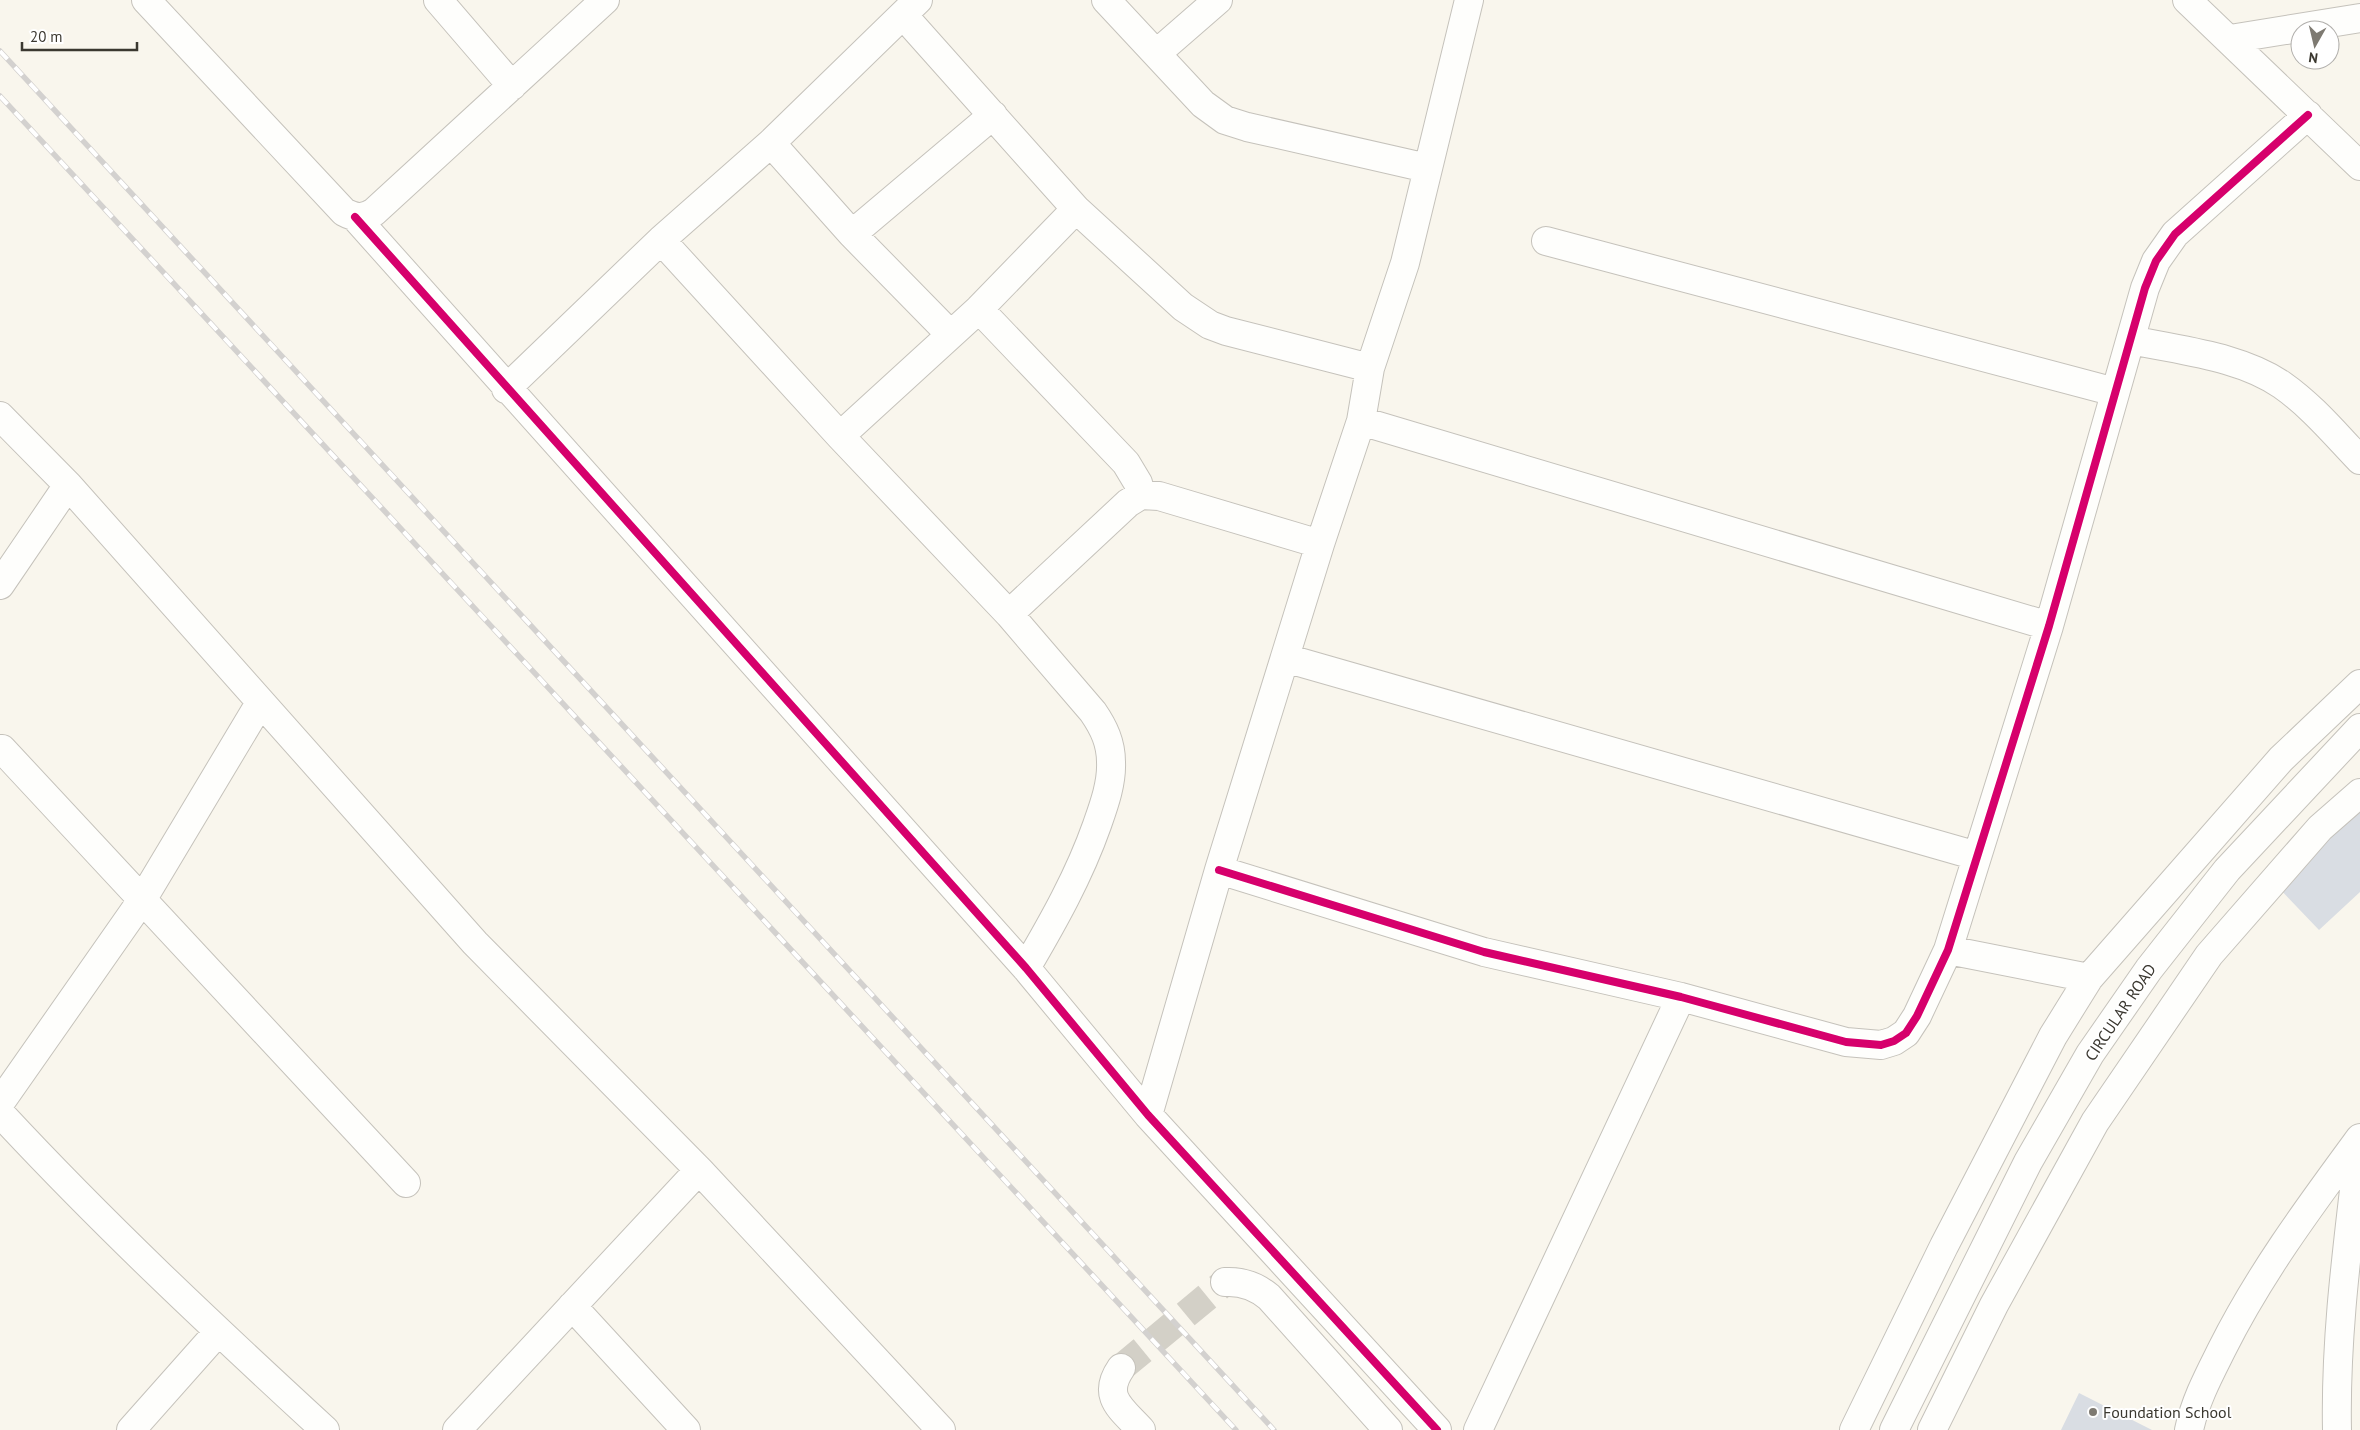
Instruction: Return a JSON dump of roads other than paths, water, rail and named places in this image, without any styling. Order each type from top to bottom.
[{"type":"street","points":[[146,0],[344,212],[355,217],[506,389],[1026,968],[1148,1115],[1437,1430]]},
{"type":"street","points":[[438,0],[512,86]]},
{"type":"street","points":[[355,217],[368,216],[374,212],[605,0]]},
{"type":"street","points":[[1106,0],[1157,53],[1202,104],[1225,120],[1247,127],[1427,168]]},
{"type":"street","points":[[1157,53],[1218,0]]},
{"type":"street","points":[[1148,1115],[1219,870],[1360,421],[1370,368],[1405,263],[1469,0]]},
{"type":"street","points":[[2187,0],[2230,39],[2360,166]]},
{"type":"street","points":[[506,389],[662,240],[771,143],[911,8],[993,115],[1076,209],[1183,306],[1210,324],[1244,336],[1370,368]]},
{"type":"street","points":[[2230,39],[2360,18]]},
{"type":"street","points":[[852,234],[993,115]]},
{"type":"street","points":[[1219,870],[1484,952],[1681,997],[1846,1042],[1882,1045],[1894,1041],[1906,1033],[1948,950],[2049,626],[2114,392],[2132,340],[2145,288],[2156,261],[2175,234],[2308,115]]},
{"type":"street","points":[[771,143],[852,234],[950,334]]},
{"type":"street","points":[[840,436],[979,309],[1076,209]]},
{"type":"street","points":[[662,240],[840,436],[1009,614],[1093,712],[1104,729],[1110,747],[1112,763],[1110,783],[1102,811],[1076,879],[1026,968]]},
{"type":"street","points":[[1546,241],[2114,392]]},
{"type":"street","points":[[979,309],[1126,463],[1138,483],[1141,495]]},
{"type":"street","points":[[2132,340],[2218,359],[2267,377],[2282,385],[2305,404],[2360,460]]},
{"type":"street","points":[[0,416],[68,485],[475,943],[699,1170],[941,1430]]},
{"type":"street","points":[[1360,421],[2049,626]]},
{"type":"street","points":[[0,585],[68,485]]},
{"type":"street","points":[[1009,614],[1128,502],[1141,495],[1159,496],[1320,544]]},
{"type":"street","points":[[1285,658],[1977,856]]},
{"type":"street","points":[[1854,1430],[1944,1246],[2053,1036],[2089,978],[2281,759],[2360,684]]},
{"type":"street","points":[[0,1103],[142,900],[260,703]]},
{"type":"street","name":"CIRCULAR ROAD","points":[[1894,1430],[2028,1162],[2090,1054],[2149,969],[2227,870],[2360,728]]},
{"type":"street","points":[[2,749],[406,1183]]},
{"type":"street","points":[[1932,1430],[1994,1305],[2095,1122],[2208,955],[2320,828],[2360,793]]},
{"type":"street","points":[[1948,950],[2089,978]]},
{"type":"street","points":[[1478,1430],[1681,997]]},
{"type":"street","points":[[0,1113],[56,1174],[218,1332],[324,1430]]},
{"type":"street","points":[[2189,1430],[2208,1377],[2233,1327],[2285,1240],[2360,1138]]},
{"type":"street","points":[[2337,1430],[2336,1375],[2339,1320],[2360,1138]]},
{"type":"street","points":[[457,1430],[699,1170]]},
{"type":"street","points":[[1225,1282],[1237,1281],[1259,1289],[1269,1297],[1388,1430]]},
{"type":"street","points":[[572,1306],[686,1430]]},
{"type":"street","points":[[131,1430],[218,1332]]},
{"type":"street","points":[[1121,1368],[1112,1386],[1113,1399],[1141,1430]]},
{"type":"tunnel","points":[[1121,1368],[1225,1282]]},
{"type":"railway","points":[[0,51],[1274,1430]]},
{"type":"railway","points":[[0,96],[1236,1430]]},
{"type":"place","name":"Foundation School","points":[[2093,1412]]}]
